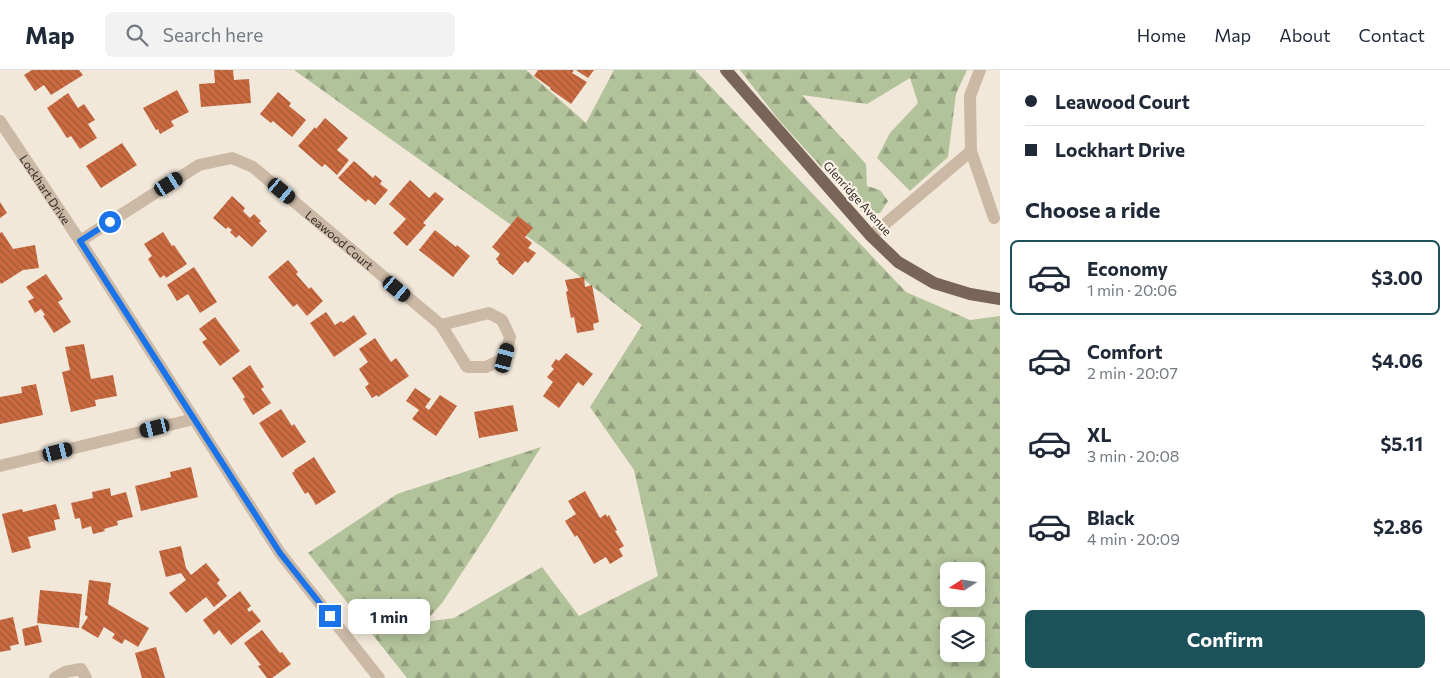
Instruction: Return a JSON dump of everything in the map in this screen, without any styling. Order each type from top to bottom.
[{"type":"main road","name":"Glenridge Avenue","points":[[726,70],[872,236],[898,262],[934,283],[970,294],[1000,299]]},
{"type":"street","points":[[980,70],[970,96],[972,151],[994,218]]},
{"type":"street","name":"Lockhart Drive","points":[[0,121],[80,241],[280,553],[379,678]]},
{"type":"street","points":[[872,236],[972,151]]},
{"type":"street","name":"Leawood Court","points":[[80,241],[199,165],[232,158],[253,167],[441,325],[467,366],[486,368],[505,358],[510,337],[502,320],[489,313],[441,325]]},
{"type":"street","points":[[0,466],[194,419]]},
{"type":"street","points":[[55,678],[65,672],[81,669],[86,678]]},
{"type":"green space","points":[[294,70],[526,70],[586,123],[614,70],[695,70],[906,292],[970,320],[1000,316],[1000,678],[407,678],[308,553],[397,494],[541,447],[442,603],[425,622],[454,618],[542,567],[579,616],[658,576],[634,470],[590,407],[642,325],[542,247]]},
{"type":"green space","points":[[740,70],[967,70],[956,94],[948,157],[910,191],[877,158],[890,133],[918,103],[910,78],[867,104],[802,95],[866,164],[867,186],[880,190],[888,201],[880,213],[864,214],[778,119]]},
{"type":"building","points":[[32,70],[79,70],[83,75],[51,95],[44,85],[35,91],[24,75]]},
{"type":"building","points":[[214,70],[233,70],[234,80],[249,79],[251,103],[201,107],[199,84],[215,83]]},
{"type":"building","points":[[538,70],[574,70],[572,73],[587,82],[571,104],[534,76]]},
{"type":"building","points":[[576,70],[594,70],[588,78]]},
{"type":"building","points":[[177,90],[189,112],[171,121],[174,126],[160,134],[143,108]]},
{"type":"building","points":[[278,92],[291,103],[289,106],[306,120],[292,137],[273,121],[271,123],[260,114]]},
{"type":"building","points":[[68,93],[78,108],[84,104],[95,120],[88,124],[97,138],[80,149],[71,136],[67,138],[47,108]]},
{"type":"building","points":[[325,118],[348,138],[337,150],[349,160],[337,175],[325,164],[322,167],[298,146]]},
{"type":"building","points":[[122,143],[137,165],[101,188],[86,166]]},
{"type":"building","points":[[354,161],[373,178],[375,175],[382,181],[380,184],[388,190],[375,205],[368,199],[366,202],[338,178]]},
{"type":"building","points":[[410,180],[429,198],[435,192],[444,199],[423,223],[426,225],[407,246],[393,233],[406,219],[389,204]]},
{"type":"building","points":[[232,196],[245,208],[243,211],[250,218],[254,214],[261,221],[259,223],[267,231],[252,247],[239,235],[236,238],[230,232],[232,230],[228,227],[226,229],[213,218]]},
{"type":"building","points":[[0,202],[7,213],[0,218]]},
{"type":"building","points":[[518,216],[533,228],[525,237],[532,243],[528,248],[536,253],[528,263],[525,261],[513,275],[498,263],[496,259],[500,254],[492,247]]},
{"type":"building","points":[[435,230],[470,256],[453,277],[419,250]]},
{"type":"building","points":[[2,232],[13,249],[35,245],[39,268],[23,270],[1,284],[0,233]]},
{"type":"building","points":[[163,232],[187,264],[166,278],[164,275],[160,278],[148,259],[152,256],[144,244]]},
{"type":"building","points":[[288,260],[298,272],[296,274],[323,301],[307,316],[297,304],[293,307],[268,277]]},
{"type":"building","points":[[194,267],[217,302],[200,313],[188,294],[177,301],[167,285]]},
{"type":"building","points":[[46,274],[63,299],[58,302],[71,322],[54,333],[43,316],[45,315],[41,309],[35,313],[28,301],[34,298],[26,287]]},
{"type":"building","points":[[584,277],[585,287],[592,285],[599,322],[593,324],[594,330],[577,333],[574,317],[571,318],[565,280]]},
{"type":"building","points":[[326,312],[335,325],[341,321],[343,323],[354,315],[367,334],[334,357],[310,323]]},
{"type":"building","points":[[215,317],[240,351],[220,366],[202,342],[207,339],[199,329]]},
{"type":"building","points":[[375,338],[391,362],[396,358],[409,376],[378,397],[377,395],[372,398],[365,387],[369,384],[359,369],[368,362],[359,349]]},
{"type":"building","points":[[84,344],[91,379],[113,375],[117,396],[95,400],[96,406],[71,412],[62,372],[70,370],[65,347]]},
{"type":"building","points":[[566,353],[593,374],[583,386],[578,382],[559,408],[543,396],[553,382],[547,377],[554,369],[551,366],[556,359],[559,361]]},
{"type":"building","points":[[250,365],[264,387],[261,389],[271,403],[253,415],[243,399],[245,397],[232,378]]},
{"type":"building","points":[[36,384],[43,415],[0,424],[0,397],[22,393],[21,387]]},
{"type":"building","points":[[415,388],[431,399],[425,407],[429,410],[440,395],[457,406],[436,436],[412,419],[419,410],[406,401]]},
{"type":"building","points":[[513,405],[518,431],[479,438],[474,412]]},
{"type":"building","points":[[281,409],[306,442],[282,458],[259,423]]},
{"type":"building","points":[[314,457],[336,492],[316,505],[308,492],[305,494],[292,473]]},
{"type":"building","points":[[191,467],[198,497],[141,511],[135,486],[171,477],[170,472]]},
{"type":"building","points":[[110,488],[111,496],[126,492],[133,517],[117,521],[118,525],[93,534],[91,526],[82,529],[80,518],[75,519],[71,503],[93,498],[92,492]]},
{"type":"building","points":[[585,491],[600,518],[606,514],[607,517],[609,515],[617,530],[615,531],[624,546],[619,549],[623,556],[610,564],[606,557],[594,564],[577,535],[575,537],[565,521],[576,514],[568,501]]},
{"type":"building","points":[[56,504],[60,519],[54,520],[56,530],[28,537],[31,548],[12,553],[2,514],[22,509],[23,512]]},
{"type":"building","points":[[181,546],[186,568],[191,575],[206,563],[220,580],[217,583],[227,596],[214,607],[206,597],[186,613],[169,593],[186,580],[181,573],[166,577],[159,551]]},
{"type":"building","points":[[89,580],[111,583],[108,604],[149,628],[138,647],[125,639],[122,644],[112,638],[115,634],[104,627],[98,638],[81,628],[88,617],[85,615]]},
{"type":"building","points":[[40,590],[82,594],[79,628],[37,623]]},
{"type":"building","points":[[240,591],[251,606],[247,609],[249,612],[252,610],[261,621],[231,645],[219,630],[214,635],[203,620]]},
{"type":"building","points":[[13,617],[19,644],[10,646],[11,650],[0,652],[0,620]]},
{"type":"building","points":[[38,625],[42,642],[25,646],[22,629]]},
{"type":"building","points":[[262,630],[291,664],[272,678],[267,678],[258,666],[261,665],[244,643]]},
{"type":"building","points":[[156,647],[165,678],[142,678],[135,653]]},
{"type":"route","points":[[110,222],[80,241],[280,553],[330,616]]}]
